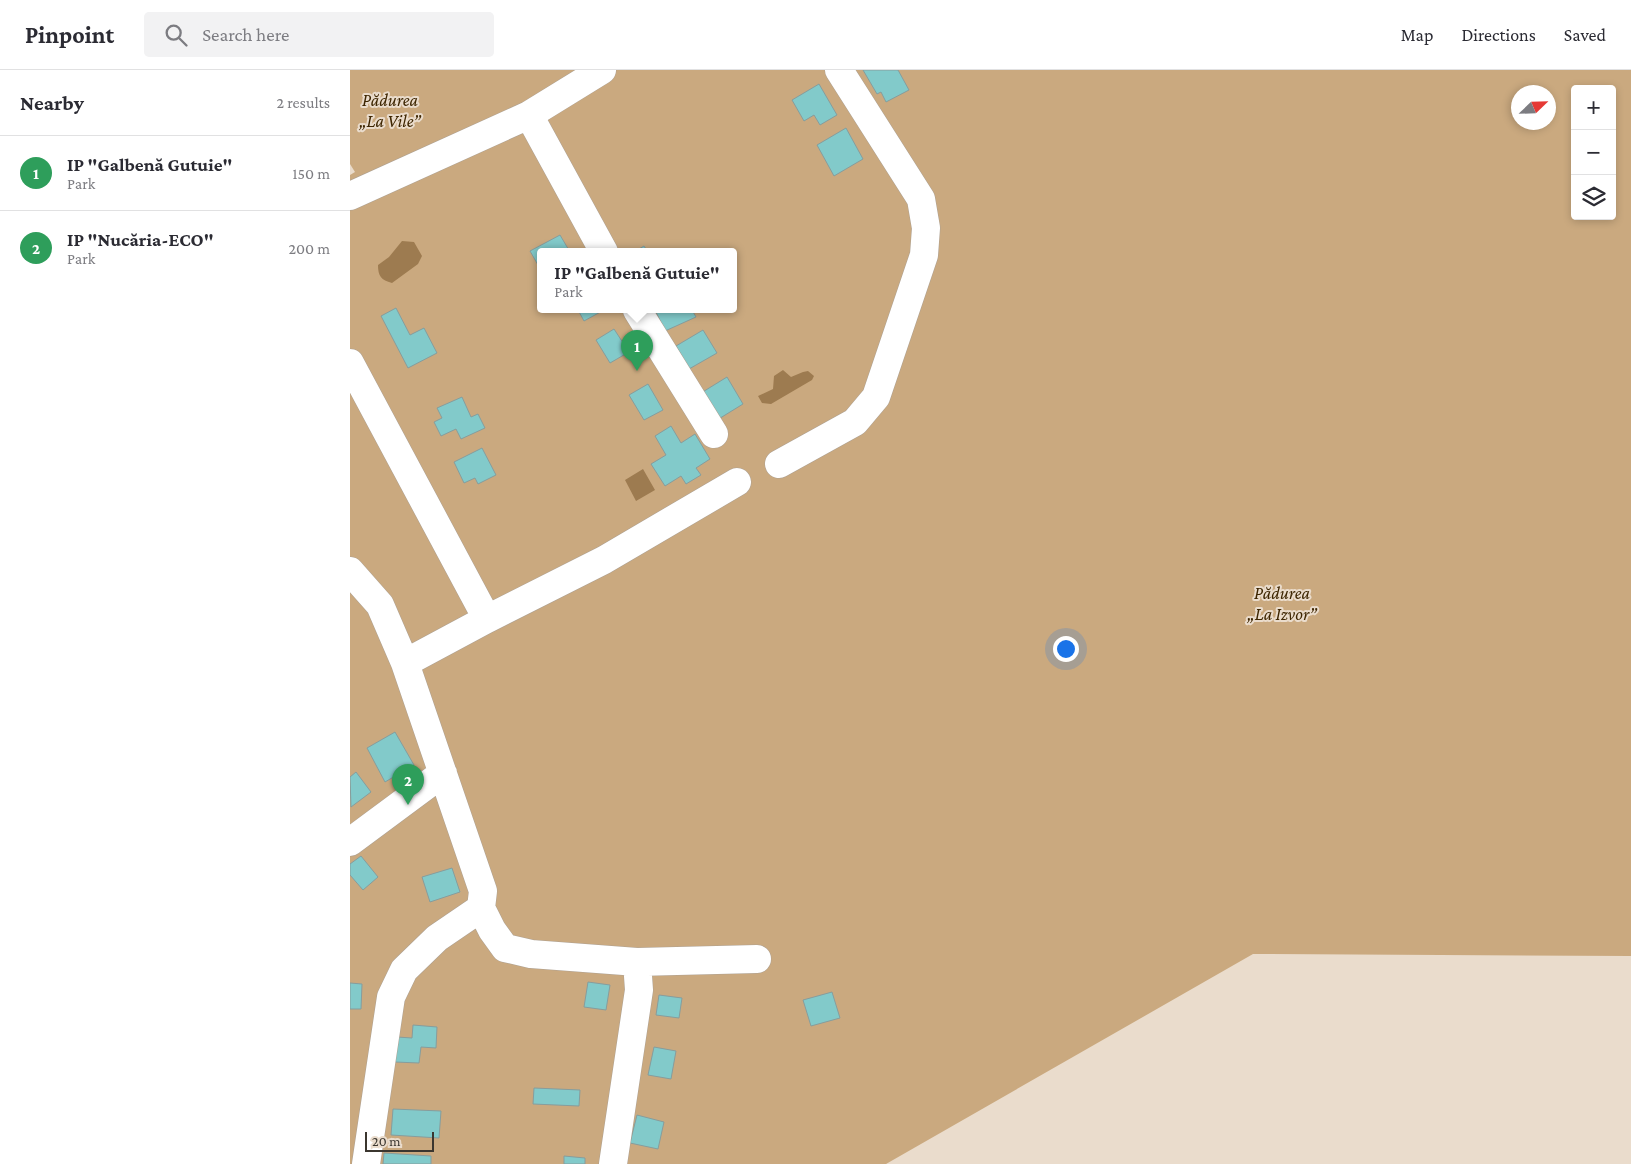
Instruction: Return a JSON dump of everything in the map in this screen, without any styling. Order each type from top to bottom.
[{"type":"street","points":[[350,196],[529,115],[602,70]]},
{"type":"street","points":[[779,464],[855,422],[876,397],[924,255],[926,228],[921,199],[838,70]]},
{"type":"street","points":[[529,115],[602,248]]},
{"type":"street","points":[[639,313],[714,434]]},
{"type":"street","points":[[350,363],[486,619]]},
{"type":"street","points":[[405,663],[486,619],[604,560],[738,482]]},
{"type":"street","points":[[350,571],[380,605],[405,663],[484,891],[481,908],[492,930],[505,948],[531,954],[637,962],[757,959]]},
{"type":"street","points":[[350,842],[443,773]]},
{"type":"street","points":[[366,1164],[391,997],[404,970],[437,938],[481,908]]},
{"type":"street","points":[[613,1164],[638,990],[637,962]]},
{"type":"green space","name":"Pădurea „La Izvor”","points":[[350,70],[1631,70],[1631,956],[1253,954],[886,1164],[350,1164],[350,175],[355,172],[350,164]]},
{"type":"shaded area","points":[[402,241],[414,242],[422,256],[418,264],[392,283],[381,277],[378,265],[389,257]]},
{"type":"shaded area","points":[[783,370],[791,377],[808,371],[814,376],[812,380],[771,404],[762,403],[758,396],[773,389],[774,376]]},
{"type":"shaded area","points":[[643,469],[655,490],[636,501],[625,480]]},
{"type":"building","points":[[863,70],[898,70],[909,90],[886,102],[881,92],[877,94]]},
{"type":"building","points":[[819,84],[837,115],[820,125],[814,115],[804,121],[792,100]]},
{"type":"building","points":[[846,128],[863,159],[834,176],[817,145]]},
{"type":"building","points":[[560,235],[568,248],[537,248],[537,263],[530,251]]},
{"type":"building","points":[[396,308],[410,335],[424,328],[437,353],[408,368],[381,316]]},
{"type":"building","points":[[580,313],[599,313],[584,321]]},
{"type":"building","points":[[656,313],[694,313],[696,317],[665,331]]},
{"type":"building","points":[[614,329],[629,352],[610,363],[596,340]]},
{"type":"building","points":[[703,330],[717,353],[689,369],[676,346]]},
{"type":"building","points":[[727,377],[743,404],[717,420],[701,393]]},
{"type":"building","points":[[648,384],[663,410],[644,420],[629,395]]},
{"type":"building","points":[[462,397],[471,417],[478,414],[485,428],[461,439],[456,429],[441,436],[434,422],[442,418],[437,408]]},
{"type":"building","points":[[671,426],[681,443],[695,434],[710,459],[696,468],[701,475],[686,484],[681,476],[665,486],[651,464],[666,455],[655,436]]},
{"type":"building","points":[[482,448],[496,475],[478,484],[475,478],[464,483],[454,462]]},
{"type":"building","points":[[395,732],[414,765],[385,782],[367,748]]},
{"type":"building","points":[[356,772],[371,792],[351,807],[350,777]]},
{"type":"building","points":[[361,856],[378,877],[363,890],[350,875],[350,864]]},
{"type":"building","points":[[452,868],[460,892],[430,902],[422,877]]},
{"type":"building","points":[[588,982],[610,985],[606,1010],[584,1007]]},
{"type":"building","points":[[350,983],[362,984],[361,1009],[350,1009]]},
{"type":"building","points":[[832,992],[840,1018],[811,1026],[803,1000]]},
{"type":"building","points":[[659,995],[682,998],[679,1018],[656,1015]]},
{"type":"building","points":[[413,1025],[437,1027],[436,1048],[421,1047],[419,1063],[395,1062],[397,1037],[412,1038]]},
{"type":"building","points":[[654,1047],[676,1051],[671,1079],[648,1075]]},
{"type":"building","points":[[534,1088],[580,1090],[579,1106],[533,1104]]},
{"type":"building","points":[[393,1109],[441,1111],[439,1138],[391,1135]]},
{"type":"building","points":[[637,1115],[664,1122],[658,1149],[630,1143]]},
{"type":"building","points":[[384,1153],[431,1156],[431,1164],[383,1164]]},
{"type":"building","points":[[564,1156],[585,1158],[585,1164],[564,1164]]},
{"type":"place","name":"IP \"Galbenă Gutuie\"","points":[[637,371]]},
{"type":"place","name":"IP \"Nucăria-ECO\"","points":[[408,805]]},
{"type":"park label","name":"Pădurea „La Vile”","points":[[390,110]]}]
